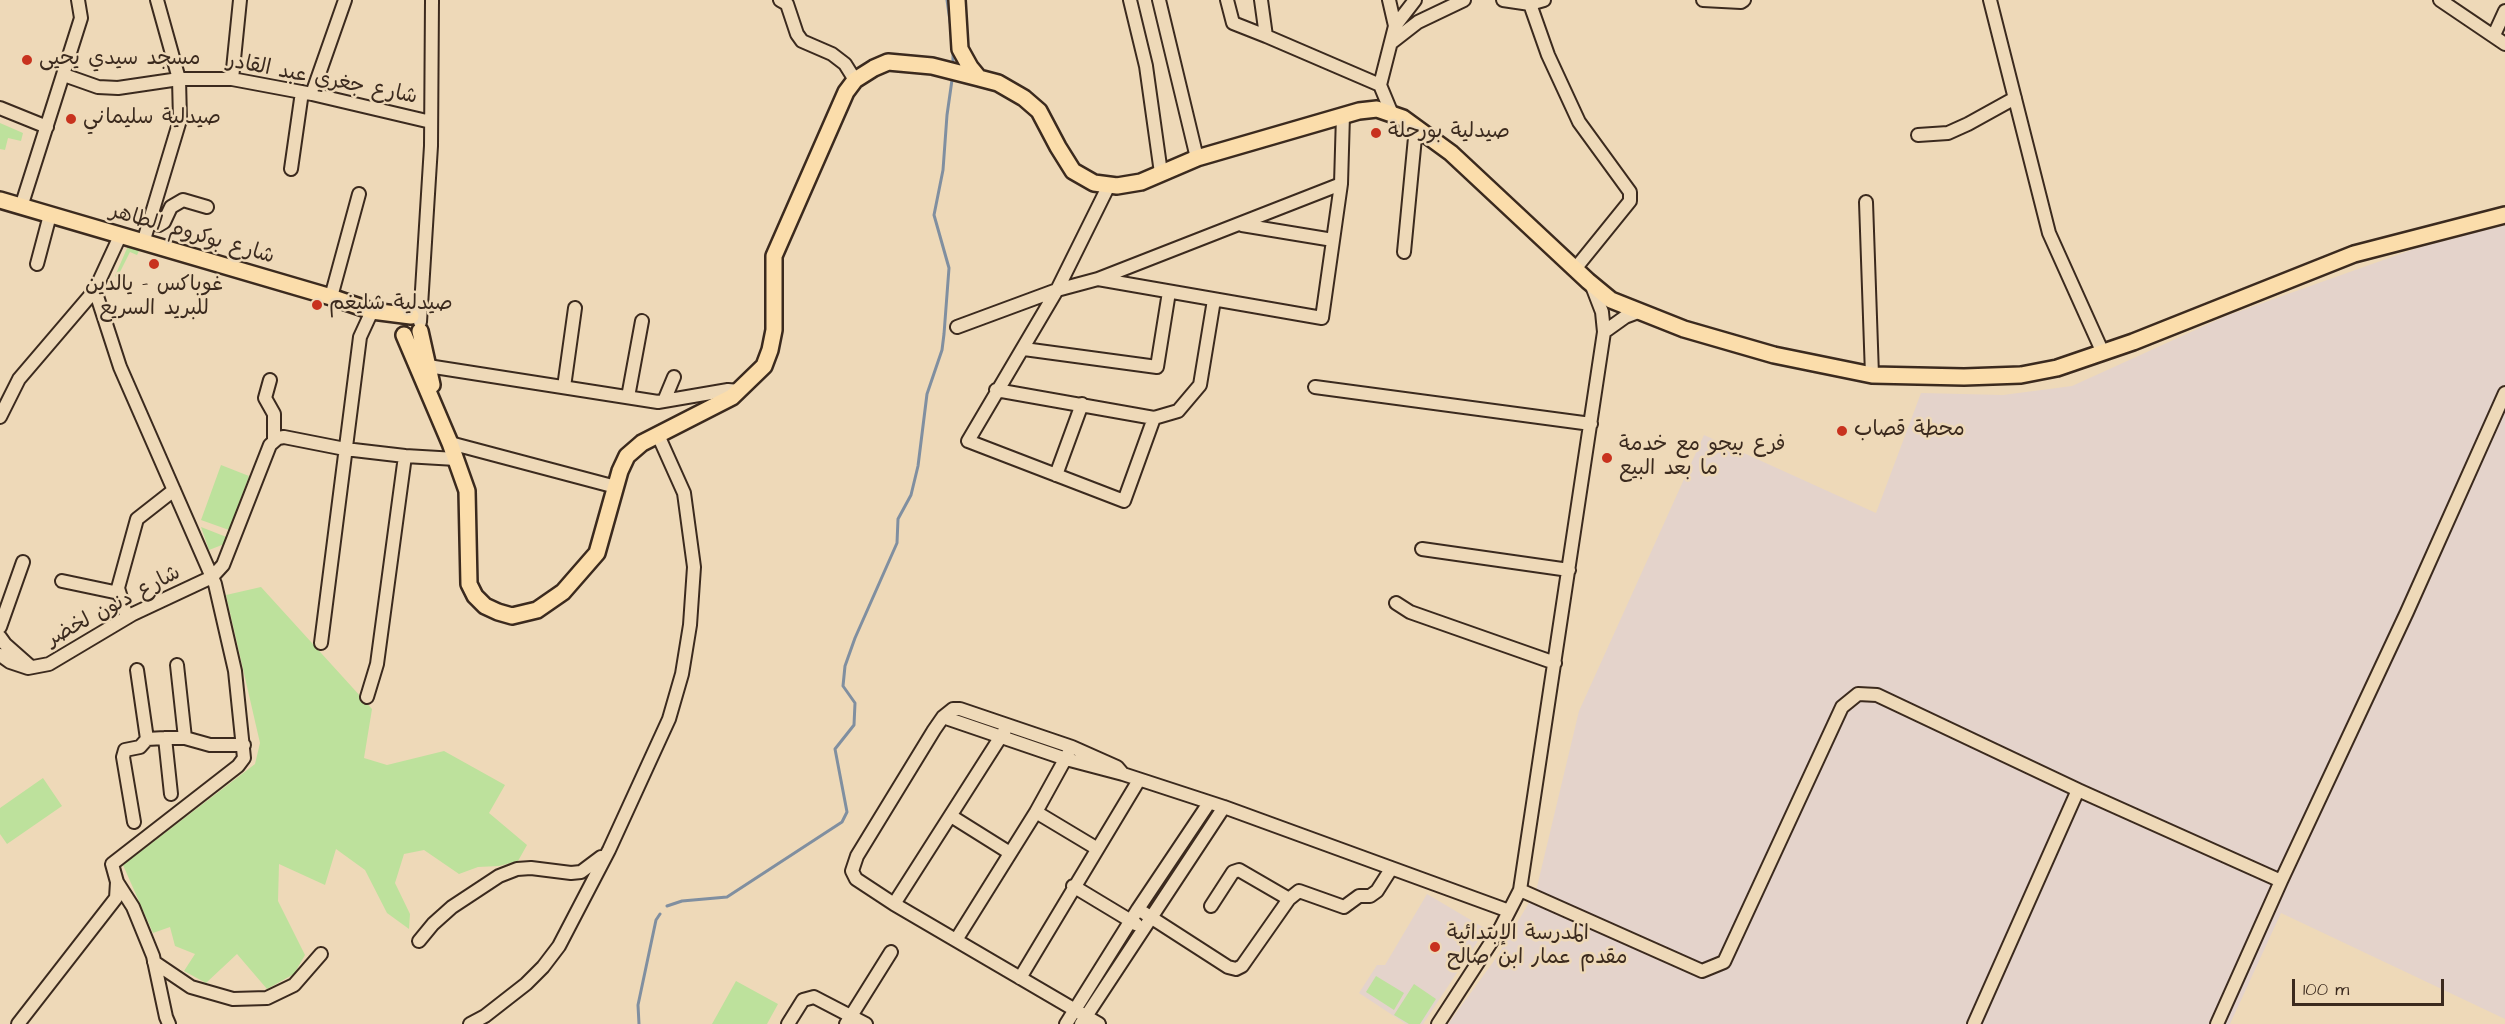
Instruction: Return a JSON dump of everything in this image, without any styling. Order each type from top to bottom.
[{"type":"main road","points":[[957,0],[960,49],[979,78]]},
{"type":"main road","points":[[417,323],[404,318],[400,323],[450,443],[467,491],[469,585],[475,596],[485,606],[512,616],[537,610],[551,602],[597,553],[627,456],[642,443],[725,401],[739,391],[764,366],[774,330],[774,256],[846,92],[855,80],[888,62],[932,66],[998,83],[1024,98],[1039,111],[1073,171],[1094,183],[1117,186],[1141,182],[1197,158],[1343,115],[1377,109],[1403,118],[1451,153],[1611,300],[1684,328],[1774,355],[1872,375],[1964,377],[2021,375],[2058,369],[2354,254],[2505,216]]},
{"type":"main road","name":"شارع بوكروم الطاهر","points":[[0,200],[372,311]]},
{"type":"main road","points":[[372,311],[417,323]]},
{"type":"main road","points":[[372,311],[403,334]]},
{"type":"main road","points":[[417,323],[438,414]]},
{"type":"street","points":[[21,207],[81,18],[78,0]]},
{"type":"street","points":[[143,243],[180,120],[179,79],[157,0]]},
{"type":"street","points":[[232,79],[240,0]]},
{"type":"street","points":[[291,169],[307,93],[345,0]]},
{"type":"street","points":[[417,323],[431,122],[432,0]]},
{"type":"street","points":[[780,0],[787,4],[797,34],[802,41],[832,54],[845,64],[855,80]]},
{"type":"street","points":[[1130,0],[1146,66],[1161,173]]},
{"type":"street","points":[[1160,0],[1197,158]]},
{"type":"street","points":[[1227,0],[1233,23],[1380,85]]},
{"type":"street","points":[[1262,0],[1266,36]]},
{"type":"street","points":[[1389,0],[1395,26]]},
{"type":"street","points":[[1392,114],[1380,85],[1395,26],[1415,0]]},
{"type":"street","points":[[1503,0],[1539,1],[1548,55],[1579,122],[1630,192],[1630,201],[1575,269]]},
{"type":"street","points":[[1703,0],[1740,1]]},
{"type":"street","points":[[1990,0],[2049,233],[2103,353]]},
{"type":"street","points":[[1391,43],[1418,22],[1460,1]]},
{"type":"street","points":[[2445,1],[2505,44]]},
{"type":"street","points":[[2494,35],[2505,11]]},
{"type":"street","name":"شارع جغري عبد القادر","points":[[64,75],[98,87],[118,88],[179,79],[232,79],[307,93],[431,122]]},
{"type":"street","points":[[1918,135],[1948,132],[1968,124],[2015,98]]},
{"type":"street","points":[[0,108],[46,127]]},
{"type":"street","points":[[1098,279],[1322,318],[1341,184],[1343,115]]},
{"type":"street","points":[[1404,252],[1416,127]]},
{"type":"street","points":[[957,327],[1057,290],[1098,279],[1341,184]]},
{"type":"street","points":[[1110,185],[1057,290],[968,441],[1124,501],[1154,418]]},
{"type":"street","points":[[331,297],[359,194]]},
{"type":"street","points":[[150,222],[159,225],[164,222],[171,207],[183,200],[207,207]]},
{"type":"street","points":[[1866,202],[1872,375]]},
{"type":"street","points":[[37,264],[50,215]]},
{"type":"street","points":[[1241,225],[1333,240]]},
{"type":"street","points":[[0,417],[19,379],[95,290],[120,236]]},
{"type":"street","points":[[1438,1024],[1502,927],[1520,890],[1604,332],[1602,312],[1590,282]]},
{"type":"street","points":[[95,290],[120,367],[212,578],[235,671],[244,745],[244,758],[238,766],[112,864],[117,882],[133,907],[154,963],[166,1017],[170,1024]]},
{"type":"street","points":[[1024,349],[1157,367],[1169,292]]},
{"type":"street","points":[[996,390],[1154,418],[1178,411],[1200,385],[1214,300]]},
{"type":"street","points":[[564,387],[575,308]]},
{"type":"street","points":[[321,643],[360,337],[372,311]]},
{"type":"street","points":[[1604,332],[1625,317],[1641,312]]},
{"type":"street","points":[[628,397],[642,321]]},
{"type":"street","points":[[428,366],[658,402],[728,390],[739,391]]},
{"type":"street","points":[[664,401],[674,377]]},
{"type":"street","points":[[212,578],[223,565],[274,441],[274,414],[265,398],[270,380]]},
{"type":"street","points":[[1315,387],[1591,424]]},
{"type":"street","points":[[2217,1024],[2505,393]]},
{"type":"street","points":[[1056,475],[1082,404]]},
{"type":"street","points":[[470,1024],[526,984],[559,946],[609,850],[669,719],[682,674],[690,625],[694,567],[691,527],[684,493],[658,435]]},
{"type":"street","points":[[274,441],[284,437],[345,449],[456,459]]},
{"type":"street","points":[[450,443],[616,487]]},
{"type":"street","points":[[367,697],[382,632],[405,456]]},
{"type":"street","points":[[127,617],[118,588],[137,519],[174,490]]},
{"type":"street","points":[[1422,549],[1569,570]]},
{"type":"street","points":[[0,627],[23,562]]},
{"type":"street","name":"شارع دنون لخضر","points":[[0,655],[10,662],[32,668],[49,664],[127,617],[212,578]]},
{"type":"street","points":[[62,581],[119,593]]},
{"type":"street","points":[[1396,603],[1410,612],[1555,663]]},
{"type":"street","points":[[0,637],[32,668]]},
{"type":"street","points":[[177,664],[186,738]]},
{"type":"street","points":[[137,670],[147,739]]},
{"type":"street","points":[[1520,890],[1702,971],[1724,962],[1842,707],[1858,694],[1877,695],[2078,790],[2281,881]]},
{"type":"street","points":[[1099,1024],[1080,1017],[1020,978],[894,904],[856,879],[852,871],[854,863],[943,717],[953,709],[960,709],[1066,759],[1123,774],[1224,807],[1509,911]]},
{"type":"street","points":[[1006,730],[1072,747],[1117,767],[1123,774]]},
{"type":"street","points":[[894,904],[1006,730]]},
{"type":"street","points":[[134,822],[123,753],[125,750],[140,747],[147,739],[165,738],[186,738],[210,745],[244,745]]},
{"type":"street","points":[[165,738],[171,794]]},
{"type":"street","points":[[956,940],[1036,812],[1072,747]]},
{"type":"street","points":[[1020,978],[1073,886],[1139,780]]},
{"type":"street","points":[[1974,1024],[2078,790]]},
{"type":"street","points":[[1080,1017],[1130,920],[1209,802]]},
{"type":"street","points":[[1066,1024],[1080,1017],[1224,807]]},
{"type":"street","points":[[1036,812],[1096,848]]},
{"type":"street","points":[[951,816],[1010,853]]},
{"type":"street","points":[[419,941],[433,924],[452,908],[499,876],[517,869],[531,868],[581,872],[609,850]]},
{"type":"street","points":[[1073,886],[1130,920],[1146,922],[1228,967],[1236,969],[1249,958],[1289,899],[1299,891],[1344,907],[1359,896],[1370,896],[1377,891],[1391,869]]},
{"type":"street","points":[[1211,906],[1233,872],[1239,870],[1289,899]]},
{"type":"street","points":[[18,1024],[116,897],[117,882]]},
{"type":"street","points":[[1138,909],[1146,922]]},
{"type":"street","points":[[849,1020],[891,952]]},
{"type":"street","points":[[154,963],[191,987],[233,999],[267,998],[294,985],[321,954]]},
{"type":"street","points":[[788,1024],[803,1000],[808,998],[821,999],[849,1020],[866,1024]]},
{"type":"shaded area","points":[[2505,225],[2505,1019],[2281,913],[2230,1024],[1448,1024],[1496,958],[1536,891],[1579,711],[1704,435],[1876,513],[1921,393],[2003,395],[2072,386],[2226,316],[2417,248]]},
{"type":"shaded area","name":"المدرسة الإبتدائية مقدم عمار ابن صالح","points":[[1427,894],[1486,929],[1423,1024],[1406,1024],[1359,993],[1377,965],[1385,965]]},
{"type":"green space","points":[[0,123],[23,133],[21,141],[8,138],[5,150],[0,149]]},
{"type":"green space","points":[[128,246],[139,251],[137,255],[130,252],[117,278],[115,276]]},
{"type":"green space","points":[[221,465],[249,476],[229,530],[201,520]]},
{"type":"green space","points":[[201,527],[229,538],[227,543],[209,550]]},
{"type":"green space","points":[[261,587],[372,709],[364,758],[387,765],[444,751],[505,785],[489,813],[527,845],[518,861],[499,866],[478,867],[459,874],[424,850],[404,854],[395,883],[410,914],[409,929],[387,913],[365,870],[336,849],[325,885],[279,864],[278,901],[305,955],[294,974],[267,989],[237,954],[206,983],[184,971],[195,954],[175,946],[170,927],[153,933],[123,865],[255,764],[260,743],[226,595]]},
{"type":"green space","points":[[43,778],[62,806],[7,844],[0,834],[0,808]]},
{"type":"green space","points":[[1376,976],[1404,993],[1394,1010],[1366,992]]},
{"type":"green space","points":[[736,981],[778,1004],[767,1024],[712,1024]]},
{"type":"green space","points":[[1414,984],[1436,999],[1420,1024],[1409,1024],[1394,1015]]},
{"type":"waterway","points":[[947,0],[951,28]]},
{"type":"waterway","points":[[953,49],[953,61]]},
{"type":"waterway","points":[[667,906],[682,901],[727,897],[842,822],[847,812],[835,749],[854,725],[855,703],[843,686],[845,666],[897,543],[898,519],[911,495],[918,466],[927,394],[942,350],[949,268],[934,215],[943,170],[952,80]]},
{"type":"waterway","points":[[639,1024],[638,1005],[656,920],[660,914]]},
{"type":"place","name":"مسجد سيدي يحيى","points":[[27,60]]},
{"type":"place","name":"صيدلية سليماني","points":[[71,119]]},
{"type":"place","name":"صيدلية بورحلة","points":[[1376,133]]},
{"type":"place","name":"غوباكس - يالدين للبريد السريع","points":[[154,264]]},
{"type":"place","name":"صيدلية شليغم","points":[[317,305]]},
{"type":"place","name":"محطة قصاب","points":[[1842,431]]},
{"type":"place","name":"فرع بيجو مع خدمة ما بعد البيع","points":[[1607,458]]},
{"type":"place","name":"المدرسة الإبتدائية مقدم عمار ابن صالح","points":[[1435,947]]}]
